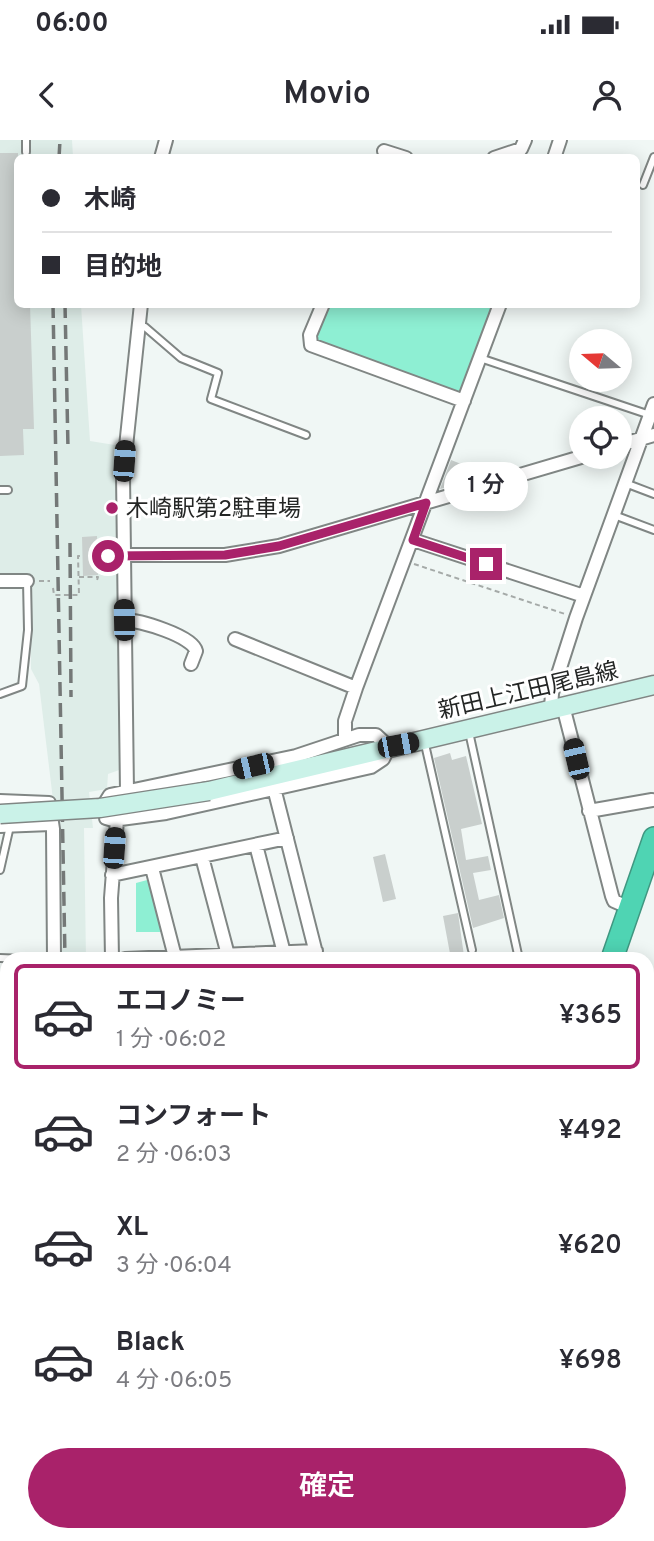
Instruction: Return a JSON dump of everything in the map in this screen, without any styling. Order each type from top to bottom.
[{"type":"highway","points":[[614,952],[654,838]]},
{"type":"highway","points":[[627,952],[654,877]]},
{"type":"main road","name":"新田上江田尾島線","points":[[3,822],[209,791],[654,685]]},
{"type":"street","points":[[506,154],[521,149],[525,140]]},
{"type":"street","points":[[127,792],[123,475],[141,308]]},
{"type":"street","points":[[321,308],[310,335],[311,345],[464,401]]},
{"type":"street","points":[[345,738],[345,721],[356,688],[499,308]]},
{"type":"street","points":[[630,908],[614,901],[552,693],[625,483],[648,437],[652,410]]},
{"type":"street","points":[[123,555],[225,555],[279,546],[569,461]]},
{"type":"street","points":[[413,540],[584,596]]},
{"type":"street","points":[[0,581],[27,581]]},
{"type":"street","points":[[124,620],[136,620],[189,640],[196,651],[191,664]]},
{"type":"street","points":[[235,639],[356,688]]},
{"type":"street","points":[[376,735],[386,741],[389,747],[386,755],[377,764],[342,774],[166,813],[117,820],[106,818],[106,798],[127,792],[296,756],[345,738],[376,735]]},
{"type":"street","points":[[274,788],[316,952]]},
{"type":"street","points":[[589,811],[652,800]]},
{"type":"street","points":[[0,801],[47,801],[51,824],[54,952]]},
{"type":"street","points":[[112,952],[112,875],[117,820]]},
{"type":"street","points":[[3,822],[51,824]]},
{"type":"street","points":[[112,875],[287,838]]},
{"type":"street","points":[[256,845],[284,952]]},
{"type":"street","points":[[202,857],[227,952]]},
{"type":"street","points":[[152,868],[174,952]]},
{"type":"lane","points":[[26,140],[26,152]]},
{"type":"lane","points":[[166,140],[175,140]]},
{"type":"lane","points":[[643,185],[654,157]]},
{"type":"lane","points":[[139,326],[145,327],[181,358],[218,373],[211,399],[306,435]]},
{"type":"lane","points":[[480,358],[652,410]]},
{"type":"lane","points":[[625,483],[654,494]]},
{"type":"lane","points":[[614,515],[654,530]]},
{"type":"lane","points":[[108,556],[123,555]]},
{"type":"lane","points":[[0,695],[22,686],[28,630],[27,581]]},
{"type":"lane","points":[[468,729],[517,952]]},
{"type":"lane","points":[[424,740],[472,950]]},
{"type":"lane","points":[[0,870],[3,822]]},
{"type":"path","points":[[53,588],[54,595],[79,595],[78,556],[83,556]]},
{"type":"path","points":[[405,561],[576,618]]},
{"type":"path","points":[[78,578],[98,577],[97,580]]},
{"type":"shaded area","points":[[0,140],[72,140],[73,154],[14,154],[14,308],[81,308],[90,441],[121,446],[122,769],[108,774],[107,789],[89,792],[93,828],[84,828],[86,952],[58,952],[58,841],[39,684],[31,669],[30,574],[0,575]]},
{"type":"green space","points":[[328,308],[494,308],[461,397],[318,343],[316,335]]},
{"type":"green space","points":[[151,879],[164,932],[136,932],[136,883]]},
{"type":"building","points":[[0,153],[18,153],[14,154],[14,308],[30,308],[34,429],[23,429],[24,455],[0,456]]},
{"type":"building","points":[[451,460],[479,471],[481,477],[440,489]]},
{"type":"building","points":[[97,536],[98,575],[83,576],[82,537]]},
{"type":"building","points":[[450,753],[452,760],[466,756],[482,824],[461,829],[466,860],[488,856],[491,870],[473,873],[479,900],[499,895],[504,918],[473,928],[434,758]]},
{"type":"building","points":[[385,854],[396,899],[383,902],[373,857]]},
{"type":"building","points":[[458,913],[463,952],[450,952],[443,916]]},
{"type":"railway","points":[[59,154],[60,140]]},
{"type":"railway","points":[[53,308],[65,952]]},
{"type":"railway","points":[[65,308],[68,448]]},
{"type":"railway","points":[[70,543],[71,697]]},
{"type":"place","name":"木崎駅第2駐車場","points":[[112,508]]},
{"type":"route","points":[[108,556],[225,555],[279,546],[426,503],[413,540],[486,564]]}]
